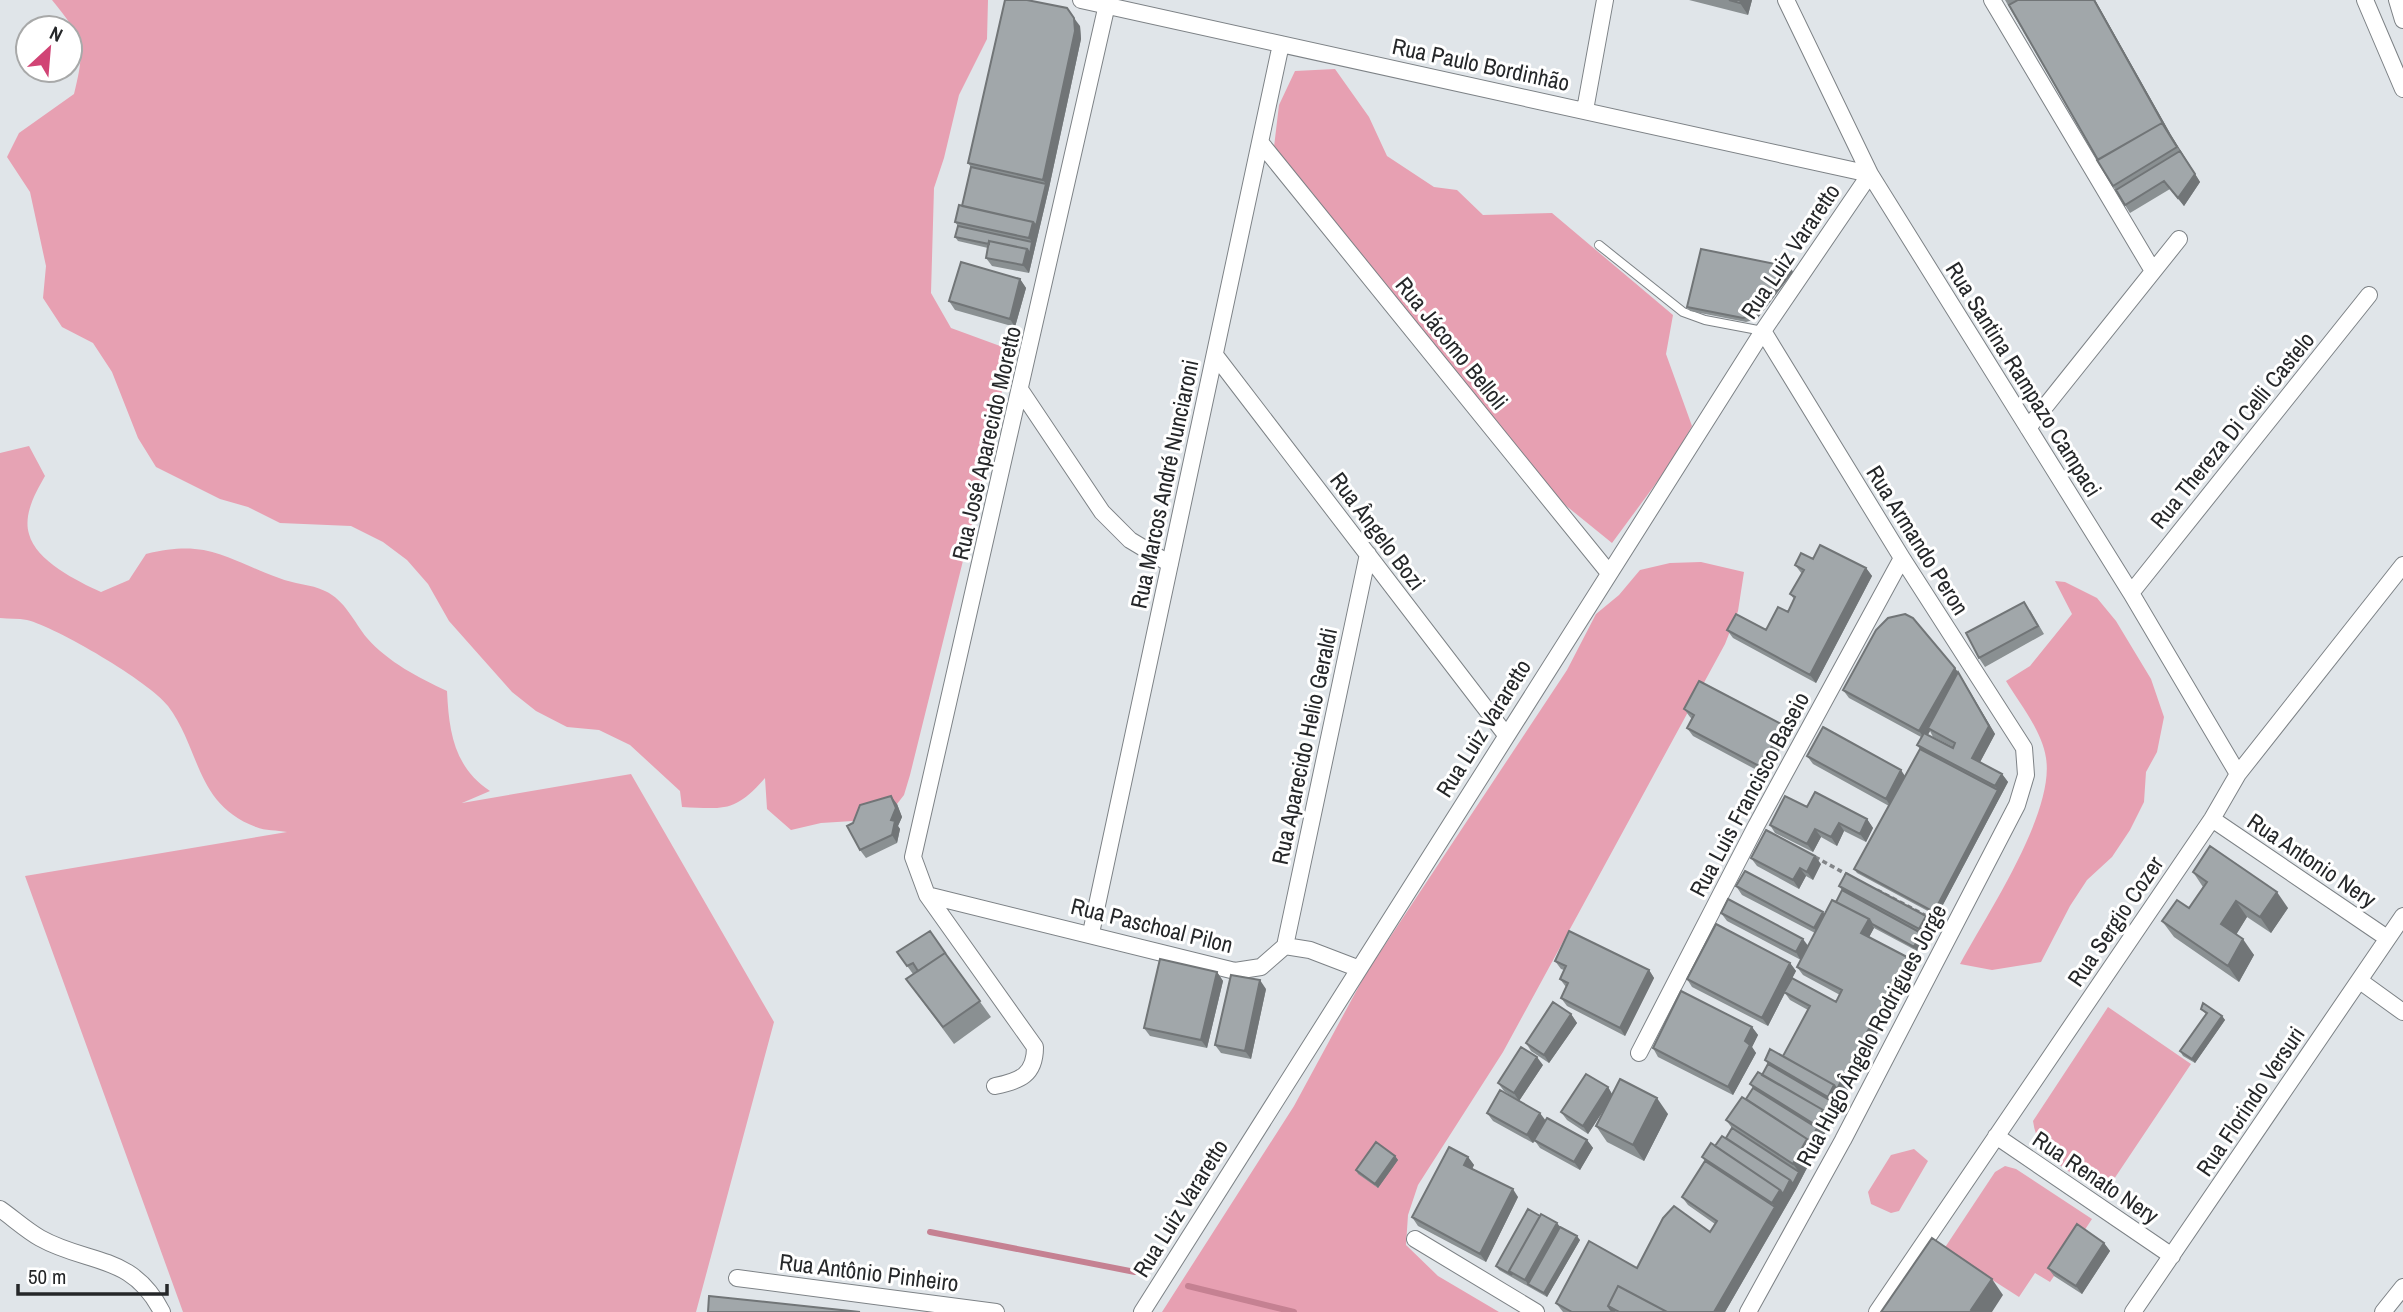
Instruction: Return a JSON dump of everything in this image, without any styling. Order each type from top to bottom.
[{"type":"street","name":"Rua Paulo Bordinhão","points":[[1081,0],[1107,3],[1870,174]]},
{"type":"street","points":[[1585,110],[1605,0]]},
{"type":"street","name":"Rua Santina Rampazo Campaci","points":[[1786,0],[1870,174],[2131,593],[2238,774]]},
{"type":"street","points":[[1992,0],[2153,271]]},
{"type":"street","points":[[2365,0],[2403,89]]},
{"type":"street","points":[[2397,0],[2403,20]]},
{"type":"street","name":"Rua José Aparecido Moretto","points":[[995,1086],[1012,1083],[1028,1074],[1035,1062],[1035,1047],[927,895],[913,858],[1107,3]]},
{"type":"street","name":"Rua Marcos André Nunciaroni","points":[[1091,933],[1281,44]]},
{"type":"street","name":"Rua Jácomo Belloli","points":[[1260,142],[1609,573]]},
{"type":"street","name":"Rua Luiz Vararetto","points":[[1142,1312],[1357,968],[1763,331],[1870,174]]},
{"type":"street","points":[[2028,428],[2179,239]]},
{"type":"street","name":"Rua Thereza Di Celli Castelo","points":[[2131,593],[2369,295]]},
{"type":"street","name":"Rua Armando Peron","points":[[1763,331],[1902,558],[2024,748],[2026,775]]},
{"type":"street","name":"Rua Ângelo Bozi","points":[[1215,355],[1506,735]]},
{"type":"street","points":[[1021,391],[1102,512],[1130,540],[1170,564]]},
{"type":"street","name":"Rua Aparecido Helio Geraldi","points":[[1285,946],[1368,554]]},
{"type":"street","name":"Rua Luis Francisco Baseio","points":[[1639,1053],[1756,826],[1902,558]]},
{"type":"street","name":"Rua Sergio Cozer","points":[[1877,1312],[2212,819],[2238,774],[2401,570]]},
{"type":"street","name":"Rua Hugo Ângelo Rodrigues Jorge","points":[[1748,1312],[1843,1140],[1953,929],[2017,805],[2026,775]]},
{"type":"street","name":"Rua Antonio Nery","points":[[2212,819],[2387,938]]},
{"type":"street","name":"Rua Paschoal Pilon","points":[[927,895],[1091,933],[1235,971],[1261,968],[1285,946]]},
{"type":"street","name":"Rua Florindo Versuri","points":[[2133,1312],[2403,916]]},
{"type":"street","points":[[1285,946],[1310,950],[1357,968]]},
{"type":"street","points":[[2360,981],[2403,1012]]},
{"type":"street","name":"Rua Renato Nery","points":[[1996,1136],[2172,1256]]},
{"type":"street","points":[[0,1209],[41,1239],[111,1263],[141,1281],[162,1312]]},
{"type":"street","points":[[1415,1239],[1536,1312]]},
{"type":"street","name":"Rua Antônio Pinheiro","points":[[737,1278],[996,1312]]},
{"type":"street","points":[[2383,1312],[2403,1287]]},
{"type":"lane","points":[[1599,245],[1683,312],[1705,320],[1763,331]]},
{"type":"path","points":[[1805,852],[1855,878]]},
{"type":"path","points":[[1867,885],[1953,929]]},
{"type":"shaded area","points":[[52,0],[988,0],[987,39],[959,95],[934,188],[931,293],[951,328],[1011,350],[978,500],[910,775],[904,795],[897,804],[866,813],[853,821],[821,823],[791,830],[767,809],[765,778],[737,803],[719,808],[682,807],[680,791],[630,745],[599,730],[567,727],[536,711],[512,692],[449,621],[428,584],[407,560],[383,542],[351,526],[280,523],[248,507],[220,499],[156,467],[138,438],[112,372],[93,343],[62,327],[43,298],[46,266],[30,192],[7,157],[19,133],[74,94],[76,84],[84,84],[84,14],[62,14]]},
{"type":"shaded area","points":[[1335,69],[1369,117],[1387,156],[1434,187],[1457,190],[1483,215],[1552,213],[1673,315],[1666,354],[1692,426],[1671,463],[1612,543],[1559,500],[1274,147],[1279,105],[1295,71]]},
{"type":"shaded area","points":[[29,446],[45,476],[31,504],[28,519],[33,544],[59,569],[101,592],[129,580],[146,554],[185,549],[215,553],[332,595],[384,655],[447,691],[452,734],[461,760],[468,771],[490,791],[462,803],[631,774],[774,1022],[696,1312],[183,1312],[25,876],[287,832],[256,827],[236,817],[221,805],[210,790],[179,723],[168,706],[142,683],[59,633],[27,620],[0,618],[0,453]]},
{"type":"shaded area","points":[[1701,562],[1744,572],[1738,611],[1725,644],[1503,1052],[1418,1185],[1408,1215],[1406,1245],[1438,1276],[1499,1312],[1162,1312],[1294,1106],[1365,975],[1567,670],[1596,614],[1619,595],[1640,570],[1670,563]]},
{"type":"shaded area","points":[[2055,581],[2065,582],[2097,598],[2116,621],[2151,679],[2164,717],[2157,752],[2146,772],[2144,802],[2130,830],[2112,857],[2087,880],[2070,906],[2041,962],[1992,970],[1960,964],[2016,863],[2040,806],[2046,781],[2044,748],[2030,718],[2006,681],[2030,666],[2072,614]]},
{"type":"shaded area","points":[[2108,1007],[2191,1064],[2104,1194],[2050,1156],[2036,1134],[2033,1121]]},
{"type":"shaded area","points":[[1914,1149],[1928,1161],[1899,1211],[1891,1213],[1871,1204],[1868,1192],[1891,1155]]},
{"type":"shaded area","points":[[2005,1166],[2016,1169],[2092,1219],[2050,1282],[2035,1273],[2019,1297],[1944,1249],[1995,1172]]},
{"type":"building","points":[[1005,0],[1027,0],[1067,8],[1074,18],[1075,31],[1043,180],[968,163]]},
{"type":"building","points":[[2018,0],[2094,0],[2165,127],[2162,123],[2098,160],[2009,5]]},
{"type":"building","points":[[2162,123],[2177,147],[2113,186],[2097,160]]},
{"type":"building","points":[[2180,151],[2195,174],[2178,198],[2164,181],[2125,205],[2116,190]]},
{"type":"building","points":[[971,167],[1046,184],[1036,226],[1033,222],[962,206]]},
{"type":"building","points":[[959,205],[1033,222],[1029,238],[955,222]]},
{"type":"building","points":[[958,226],[1032,242],[1030,254],[1027,249],[955,237]]},
{"type":"building","points":[[989,241],[1027,249],[1023,265],[986,258]]},
{"type":"building","points":[[1701,249],[1790,267],[1754,315],[1743,318],[1687,307]]},
{"type":"building","points":[[961,262],[1020,279],[1010,319],[949,301]]},
{"type":"building","points":[[1820,545],[1866,568],[1810,675],[1727,630],[1736,614],[1766,630],[1778,607],[1788,612],[1795,597],[1790,594],[1804,570],[1795,565],[1801,553],[1813,559]]},
{"type":"building","points":[[2024,602],[2038,626],[1979,658],[1966,633]]},
{"type":"building","points":[[1905,614],[1913,618],[1955,668],[1919,731],[1843,690],[1876,630],[1888,618]]},
{"type":"building","points":[[1958,672],[1989,726],[1972,758],[2002,774],[1995,786],[1917,745],[1924,733],[1953,748],[1955,743],[1928,728]]},
{"type":"building","points":[[1699,681],[1783,725],[1761,767],[1687,728],[1694,715],[1684,709]]},
{"type":"building","points":[[1823,727],[1901,770],[1886,799],[1807,756]]},
{"type":"building","points":[[1920,749],[1998,790],[1934,912],[1854,869]]},
{"type":"building","points":[[1815,792],[1867,819],[1860,834],[1839,823],[1831,837],[1815,829],[1807,844],[1770,825],[1785,796],[1807,807]]},
{"type":"building","points":[[891,796],[896,808],[891,820],[895,821],[892,835],[860,850],[847,826],[853,823],[860,805]]},
{"type":"building","points":[[1766,830],[1815,856],[1807,872],[1800,868],[1793,880],[1751,858]]},
{"type":"building","points":[[2210,846],[2277,892],[2260,917],[2236,901],[2221,924],[2243,939],[2228,966],[2162,921],[2177,900],[2189,908],[2207,882],[2193,872]]},
{"type":"building","points":[[1745,871],[1823,912],[1814,928],[1736,886]]},
{"type":"building","points":[[1846,873],[1926,916],[1919,929],[1839,886]]},
{"type":"building","points":[[1842,890],[1921,933],[1914,947],[1836,902]]},
{"type":"building","points":[[1728,899],[1803,939],[1796,952],[1721,913]]},
{"type":"building","points":[[1832,900],[1869,919],[1861,933],[1907,957],[1837,1089],[1783,1056],[1810,1006],[1784,992],[1792,978],[1836,1002],[1842,990],[1797,967]]},
{"type":"building","points":[[1716,924],[1790,963],[1762,1018],[1687,979]]},
{"type":"building","points":[[930,931],[946,954],[918,971],[913,963],[907,966],[897,952]]},
{"type":"building","points":[[1569,931],[1649,970],[1620,1028],[1561,998],[1568,983],[1560,979],[1566,966],[1555,961]]},
{"type":"building","points":[[945,953],[980,1001],[943,1027],[906,979]]},
{"type":"building","points":[[1160,959],[1217,972],[1201,1040],[1144,1028]]},
{"type":"building","points":[[1231,975],[1260,980],[1245,1051],[1215,1045]]},
{"type":"building","points":[[1681,991],[1752,1027],[1745,1041],[1750,1045],[1728,1087],[1653,1048]]},
{"type":"building","points":[[1553,1002],[1571,1014],[1544,1055],[1526,1043]]},
{"type":"building","points":[[2203,1003],[2222,1016],[2192,1059],[2180,1051],[2207,1013],[2201,1009]]},
{"type":"building","points":[[1521,1047],[1537,1057],[1514,1093],[1498,1083]]},
{"type":"building","points":[[1770,1049],[1834,1085],[1828,1097],[1765,1060]]},
{"type":"building","points":[[1768,1064],[1831,1101],[1825,1114],[1823,1110],[1762,1075]]},
{"type":"building","points":[[1758,1072],[1823,1110],[1814,1124],[1750,1084]]},
{"type":"building","points":[[1586,1074],[1608,1087],[1583,1126],[1561,1112]]},
{"type":"building","points":[[1620,1079],[1657,1098],[1633,1145],[1596,1126]]},
{"type":"building","points":[[1753,1088],[1817,1128],[1810,1143],[1746,1099]]},
{"type":"building","points":[[1500,1090],[1540,1113],[1527,1135],[1487,1113]]},
{"type":"building","points":[[1742,1097],[1807,1139],[1793,1164],[1726,1120]]},
{"type":"building","points":[[1547,1118],[1587,1140],[1574,1162],[1534,1140]]},
{"type":"building","points":[[1732,1128],[1799,1172],[1793,1184],[1726,1138]]},
{"type":"building","points":[[1722,1136],[1790,1180],[1783,1194],[1715,1146]]},
{"type":"building","points":[[1376,1142],[1395,1156],[1375,1184],[1356,1170]]},
{"type":"building","points":[[1711,1143],[1780,1190],[1772,1203],[1702,1157]]},
{"type":"building","points":[[1449,1147],[1468,1157],[1464,1165],[1513,1189],[1480,1254],[1412,1217]]},
{"type":"building","points":[[1705,1161],[1775,1207],[1714,1312],[1667,1312],[1618,1286],[1608,1306],[1615,1312],[1572,1312],[1556,1303],[1589,1241],[1637,1268],[1663,1218],[1674,1206],[1710,1232],[1717,1221],[1682,1197]]},
{"type":"building","points":[[1528,1209],[1540,1216],[1509,1271],[1512,1275],[1496,1266]]},
{"type":"building","points":[[1541,1214],[1557,1223],[1525,1280],[1509,1271]]},
{"type":"building","points":[[2077,1224],[2104,1243],[2076,1286],[2048,1268]]},
{"type":"building","points":[[1560,1227],[1577,1236],[1544,1293],[1528,1284]]},
{"type":"building","points":[[1932,1238],[1992,1279],[1971,1310],[1974,1312],[1881,1312]]},
{"type":"building","points":[[1618,1286],[1667,1312],[1619,1312],[1608,1306]]},
{"type":"building","points":[[709,1296],[860,1312],[708,1312]]},
{"type":"waterway","points":[[930,1232],[1135,1272]]},
{"type":"waterway","points":[[1188,1286],[1294,1312]]}]
